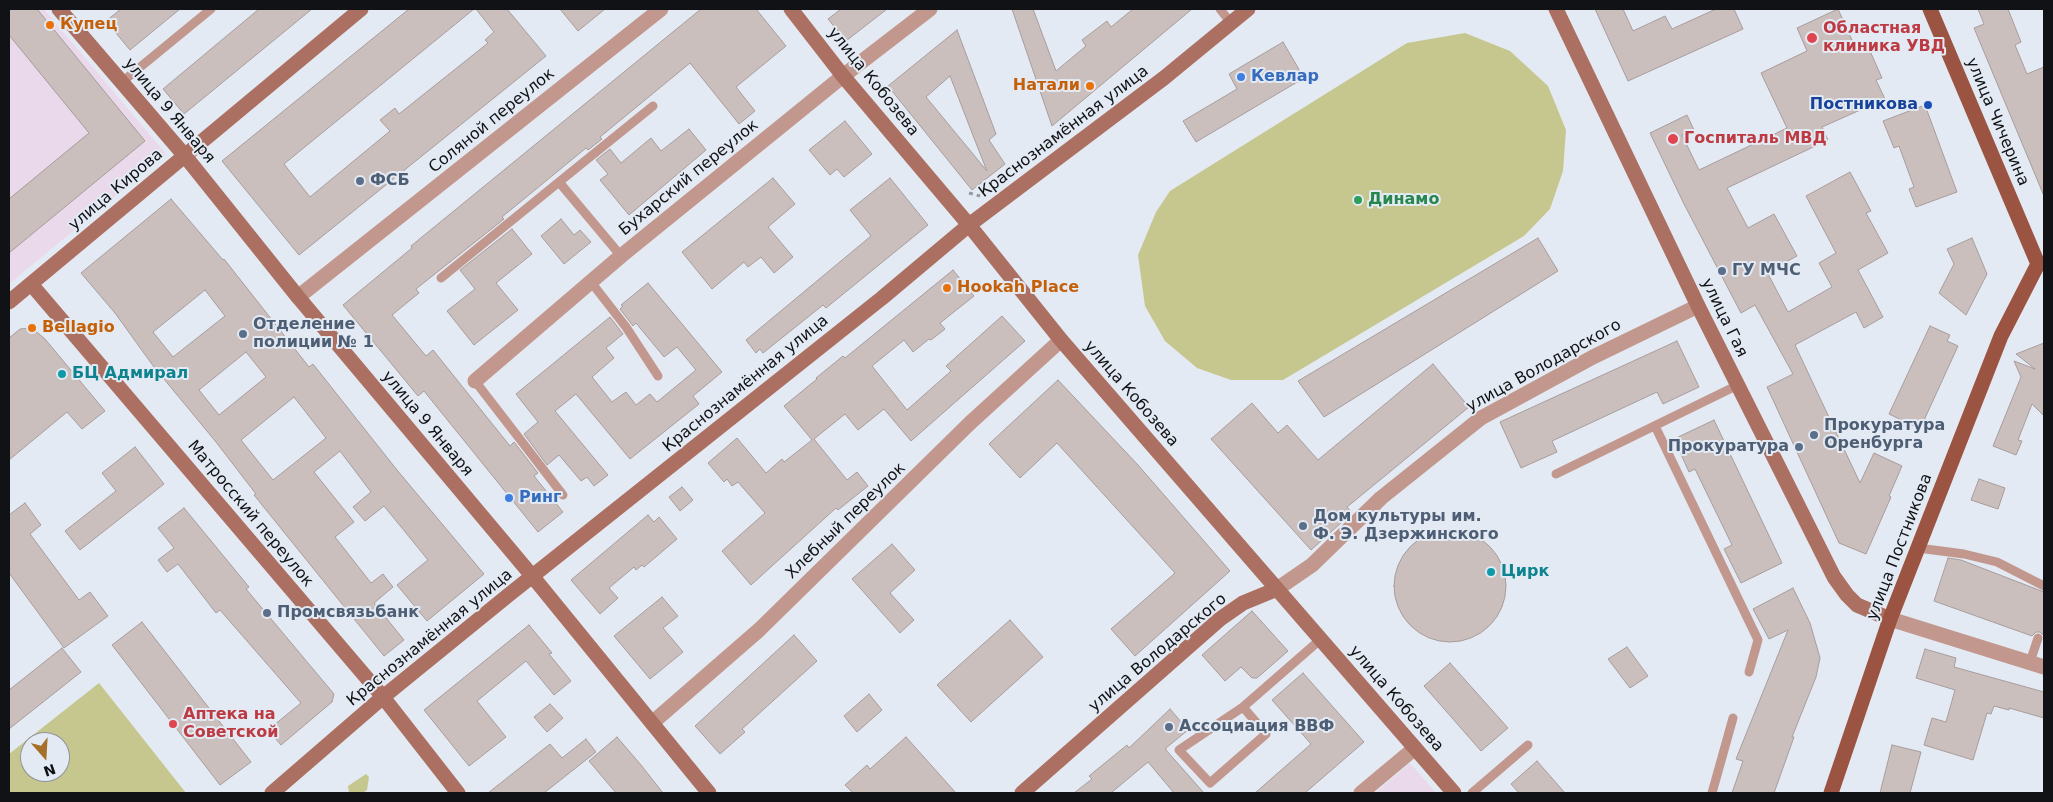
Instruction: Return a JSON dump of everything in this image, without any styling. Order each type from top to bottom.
[{"type":"main road","name":"улица 9 Января","points":[[59,9],[185,156],[298,297],[533,577],[709,793]]},
{"type":"main road","name":"улица Кирова","points":[[9,302],[361,9]]},
{"type":"main road","name":"улица Кобозева","points":[[790,9],[1061,340],[1454,793]]},
{"type":"main road","name":"Краснознамённая улица","points":[[272,793],[382,697],[882,298],[969,226],[1164,78],[1248,9]]},
{"type":"main road","name":"улица Гая","points":[[1556,9],[1698,306],[1834,577],[1847,595],[1857,604],[1890,619]]},
{"type":"main road","name":"улица Чичерина","points":[[1930,9],[2041,270]]},
{"type":"main road","name":"улица Постникова","points":[[1831,793],[1890,619],[2006,323],[2041,270]]},
{"type":"main road","name":"Матросский переулок","points":[[31,284],[382,697],[458,793]]},
{"type":"main road","name":"улица Володарского","points":[[1022,793],[1220,619],[1243,603],[1277,589]]},
{"type":"street","name":"Соляной переулок","points":[[298,297],[661,9]]},
{"type":"street","name":"Бухарский переулок","points":[[475,381],[621,256],[843,76],[930,9]]},
{"type":"street","name":"улица Володарского","points":[[1277,589],[1312,564],[1381,498],[1481,418],[1593,357],[1698,306]]},
{"type":"street","name":"Хлебный переулок","points":[[652,723],[759,630],[970,423],[1061,340]]},
{"type":"street","points":[[1890,619],[2037,664]]},
{"type":"street","points":[[1361,793],[1415,748]]},
{"type":"lane","points":[[122,82],[211,9]]},
{"type":"lane","points":[[1220,9],[1231,23]]},
{"type":"lane","points":[[441,278],[654,106]]},
{"type":"lane","points":[[559,182],[621,256]]},
{"type":"lane","points":[[591,282],[626,327],[658,376]]},
{"type":"lane","points":[[475,381],[563,495]]},
{"type":"lane","points":[[1556,474],[1738,385]]},
{"type":"lane","points":[[1655,426],[1758,640],[1750,672]]},
{"type":"lane","points":[[1918,548],[1964,554],[1996,562],[2044,586]]},
{"type":"lane","points":[[2037,664],[2038,638]]},
{"type":"lane","points":[[1243,707],[1266,734],[1210,783],[1179,750],[1243,707],[1321,639]]},
{"type":"lane","points":[[1712,793],[1733,718]]},
{"type":"lane","points":[[1472,793],[1528,745]]},
{"type":"path","points":[[968,193],[980,196]]},
{"type":"shaded area","points":[[9,9],[44,9],[166,154],[9,284]]},
{"type":"shaded area","points":[[1410,763],[1436,793],[1375,793]]},
{"type":"green space","name":"Динамо","points":[[1465,33],[1510,51],[1548,86],[1566,130],[1563,171],[1550,209],[1524,236],[1283,380],[1231,380],[1197,368],[1165,341],[1145,306],[1138,255],[1156,212],[1170,191],[1407,43]]},
{"type":"green space","points":[[99,683],[186,793],[9,793],[9,754],[20,745],[20,782],[70,782],[70,732],[37,732]]},
{"type":"green space","points":[[366,774],[369,777],[367,790],[363,793],[349,793],[348,786]]},
{"type":"building","points":[[9,9],[37,9],[145,141],[9,253],[9,199],[89,133],[9,35]]},
{"type":"building","points":[[121,9],[180,9],[130,50],[106,21]]},
{"type":"building","points":[[259,9],[312,9],[184,114],[163,89]]},
{"type":"building","points":[[409,9],[474,9],[284,164],[310,197],[390,131],[380,120],[395,108],[399,114],[488,43],[485,40],[494,32],[476,9],[507,9],[546,56],[299,255],[222,161]]},
{"type":"building","points":[[560,9],[605,9],[578,31]]},
{"type":"building","points":[[701,9],[756,9],[786,46],[736,87],[755,111],[739,124],[690,63],[600,137],[602,139],[588,150],[586,148],[502,217],[504,219],[416,289],[419,293],[392,315],[426,356],[433,350],[510,446],[514,442],[538,473],[534,476],[563,512],[538,532],[424,391],[418,396],[343,305],[412,248],[411,246]]},
{"type":"building","points":[[841,9],[887,9],[846,41],[828,19]]},
{"type":"building","points":[[1012,9],[1033,9],[1056,71],[1086,46],[1082,40],[1107,21],[1111,27],[1133,9],[1192,9],[1052,126]]},
{"type":"building","points":[[1595,9],[1623,9],[1633,31],[1665,16],[1672,29],[1716,9],[1734,9],[1743,29],[1628,81]]},
{"type":"building","points":[[1838,9],[1855,47],[1866,42],[1882,78],[1876,80],[1885,99],[1822,127],[1828,140],[1727,188],[1748,228],[1774,214],[1797,256],[1767,272],[1788,312],[1832,287],[1819,263],[1836,253],[1806,196],[1850,172],[1871,211],[1866,213],[1888,253],[1858,270],[1883,317],[1864,328],[1856,312],[1795,345],[1860,483],[1874,453],[1902,466],[1889,496],[1891,497],[1866,554],[1839,543],[1767,387],[1793,374],[1755,305],[1741,313],[1684,204],[1650,133],[1687,115],[1694,130],[1682,135],[1699,170],[1787,128],[1761,73],[1807,51],[1797,28]]},
{"type":"building","points":[[1978,9],[2008,9],[2021,42],[2015,45],[2027,74],[2044,67],[2044,196],[1974,28],[1984,24]]},
{"type":"building","points":[[957,30],[996,134],[989,140],[1005,164],[972,190],[888,86]],"holes":[[[950,76],[987,171],[926,97]]]},
{"type":"building","points":[[1283,42],[1304,78],[1196,142],[1183,121],[1237,89],[1229,74]]},
{"type":"building","points":[[1925,105],[1957,192],[1916,207],[1909,189],[1914,187],[1899,146],[1894,148],[1883,121]]},
{"type":"building","points":[[845,121],[872,154],[844,177],[837,169],[830,175],[809,150]]},
{"type":"building","points":[[689,129],[706,150],[629,215],[600,180],[608,174],[596,160],[610,149],[621,163],[651,138],[661,151]]},
{"type":"building","points":[[773,178],[795,204],[768,227],[793,257],[774,273],[761,257],[748,267],[744,262],[712,289],[682,252]]},
{"type":"building","points":[[890,178],[928,225],[826,308],[823,305],[763,353],[760,349],[756,353],[746,340],[871,236],[850,210]]},
{"type":"building","points":[[171,199],[224,259],[309,367],[313,364],[397,470],[484,574],[427,621],[397,585],[428,560],[384,506],[365,521],[353,507],[371,492],[340,451],[314,472],[354,522],[335,537],[371,583],[383,574],[393,587],[374,603],[404,640],[384,656],[254,495],[256,494],[216,442],[154,367],[115,313],[81,273]],"holes":[[[205,290],[225,316],[173,357],[153,332]],[[246,352],[266,377],[219,415],[199,390]],[[294,397],[326,438],[273,480],[241,440]]]},
{"type":"building","points":[[561,219],[574,235],[580,230],[591,242],[564,264],[541,236]]},
{"type":"building","points":[[512,229],[532,254],[496,283],[518,310],[474,345],[447,311],[475,289],[460,270]]},
{"type":"building","points":[[1538,238],[1558,271],[1324,417],[1298,381]]},
{"type":"building","points":[[1972,238],[1987,274],[1966,315],[1939,293],[1954,264],[1947,249]]},
{"type":"building","points":[[953,270],[974,296],[940,323],[945,329],[931,340],[929,339],[913,352],[904,340],[872,366],[907,410],[951,371],[946,366],[1002,316],[1025,341],[911,441],[884,409],[858,430],[845,414],[814,439],[847,480],[857,472],[868,486],[838,510],[836,508],[751,585],[722,551],[765,513],[738,482],[732,486],[727,479],[724,482],[708,463],[737,438],[766,473],[782,459],[784,462],[812,440],[784,406],[843,356],[845,358]]},
{"type":"building","points":[[648,283],[722,372],[693,396],[699,404],[630,459],[576,394],[555,411],[608,475],[594,486],[587,477],[581,481],[559,455],[547,465],[524,434],[538,422],[516,394],[610,317],[623,334],[606,348],[614,358],[592,377],[612,402],[626,392],[636,405],[650,394],[657,402],[696,370],[677,347],[664,357],[636,323],[633,326],[620,309],[623,306],[621,305]]},
{"type":"building","points":[[1930,326],[1950,335],[1947,341],[1958,346],[1920,429],[1889,414]]},
{"type":"building","points":[[32,328],[45,339],[105,411],[82,429],[67,412],[9,460],[9,338],[20,329]]},
{"type":"building","points":[[1677,341],[1699,387],[1663,404],[1657,392],[1552,441],[1557,452],[1521,468],[1500,422]]},
{"type":"building","points":[[2044,343],[2044,416],[2032,404],[2018,440],[2022,441],[2016,455],[1993,446],[2021,377],[2014,361],[2035,369],[2016,354]]},
{"type":"building","points":[[1433,364],[1469,407],[1347,507],[1352,513],[1311,550],[1211,439],[1252,403],[1278,433],[1287,425],[1318,460]]},
{"type":"building","points":[[1058,380],[1138,465],[1230,571],[1135,656],[1111,629],[1175,573],[1057,443],[1020,478],[989,444]]},
{"type":"building","points":[[1714,420],[1782,563],[1741,583],[1724,549],[1732,545],[1695,469],[1689,472],[1674,439]]},
{"type":"building","points":[[135,447],[164,484],[80,550],[65,531],[116,491],[102,473]]},
{"type":"building","points":[[1979,479],[2005,488],[1998,509],[1971,500]]},
{"type":"building","points":[[682,487],[693,500],[680,511],[669,497]]},
{"type":"building","points":[[25,503],[41,525],[30,534],[79,600],[90,592],[108,616],[64,648],[9,573],[9,515]]},
{"type":"building","points":[[184,508],[249,587],[246,589],[334,694],[332,702],[281,745],[268,730],[301,703],[220,610],[216,613],[178,564],[167,572],[158,560],[174,548],[158,528]]},
{"type":"building","points":[[648,515],[654,522],[659,517],[677,539],[644,567],[642,565],[636,570],[634,567],[609,588],[618,598],[600,614],[571,580]]},
{"type":"building","points":[[1450,530],[1472,534],[1490,546],[1502,564],[1506,586],[1502,608],[1490,626],[1472,638],[1450,642],[1428,638],[1410,626],[1398,608],[1394,586],[1398,564],[1410,546],[1428,534]]},
{"type":"building","points":[[892,544],[915,570],[890,593],[914,620],[900,633],[852,579]]},
{"type":"building","points":[[1948,558],[1961,560],[2044,592],[2044,636],[2040,632],[2036,632],[2032,636],[1934,601]]},
{"type":"building","points":[[1793,588],[1810,623],[1820,658],[1816,677],[1792,737],[1794,737],[1774,793],[1732,793],[1743,761],[1736,759],[1788,630],[1769,639],[1753,609]]},
{"type":"building","points":[[662,597],[678,616],[663,628],[683,652],[650,679],[614,636]]},
{"type":"building","points":[[1252,611],[1288,651],[1257,678],[1252,678],[1241,667],[1225,681],[1202,655]]},
{"type":"building","points":[[1010,620],[1043,657],[971,722],[937,685]]},
{"type":"building","points":[[142,622],[251,762],[220,785],[112,645]]},
{"type":"building","points":[[529,625],[552,653],[549,654],[571,681],[554,695],[526,661],[477,701],[506,737],[469,766],[424,710]]},
{"type":"building","points":[[794,635],[817,661],[742,729],[745,732],[720,754],[695,726]]},
{"type":"building","points":[[1627,647],[1648,676],[1630,688],[1608,659]]},
{"type":"building","points":[[62,648],[81,672],[9,729],[9,690]]},
{"type":"building","points":[[1925,649],[1956,658],[1954,667],[2044,692],[2044,718],[2009,708],[2009,710],[1994,706],[1991,714],[1987,713],[1973,760],[1924,745],[1932,718],[1946,722],[1955,690],[1916,678]]},
{"type":"building","points":[[1450,663],[1508,728],[1481,751],[1424,686]]},
{"type":"building","points":[[1303,673],[1364,742],[1305,793],[1255,793],[1311,744],[1272,700]]},
{"type":"building","points":[[869,694],[882,710],[857,732],[844,716]]},
{"type":"building","points":[[550,704],[563,718],[547,732],[534,717]]},
{"type":"building","points":[[1170,709],[1188,730],[1166,750],[1204,793],[1174,793],[1148,762],[1111,793],[1074,793],[1092,779],[1089,776],[1127,745],[1129,748]]},
{"type":"building","points":[[617,737],[663,793],[616,793],[589,761]]},
{"type":"building","points":[[906,737],[956,793],[853,793],[845,785],[867,765],[870,769]]},
{"type":"building","points":[[586,739],[596,752],[544,793],[488,793],[550,744],[562,758]]},
{"type":"building","points":[[1892,745],[1921,752],[1910,793],[1880,793]]},
{"type":"building","points":[[1537,761],[1565,793],[1519,793],[1511,784]]},
{"type":"place","name":"Купец","points":[[50,25]]},
{"type":"place","name":"Областная клиника УВД","points":[[1812,38]]},
{"type":"place","name":"Кевлар","points":[[1241,77]]},
{"type":"place","name":"Натали","points":[[1090,86]]},
{"type":"place","name":"Постникова","points":[[1928,105]]},
{"type":"place","name":"Госпиталь МВД","points":[[1673,139]]},
{"type":"place","name":"ФСБ","points":[[360,181]]},
{"type":"place","name":"Динамо","points":[[1358,200]]},
{"type":"place","name":"ГУ МЧС","points":[[1722,271]]},
{"type":"place","name":"Hookah Place","points":[[947,288]]},
{"type":"place","name":"Bellagio","points":[[32,328]]},
{"type":"place","name":"Отделение полиции № 1","points":[[243,334]]},
{"type":"place","name":"БЦ Адмирал","points":[[62,374]]},
{"type":"place","name":"Прокуратура Оренбурга","points":[[1814,435]]},
{"type":"place","name":"Прокуратура","points":[[1799,447]]},
{"type":"place","name":"Ринг","points":[[509,498]]},
{"type":"place","name":"Дом культуры им. Ф. Э. Дзержинского","points":[[1303,526]]},
{"type":"place","name":"Цирк","points":[[1491,572]]},
{"type":"place","name":"Промсвязьбанк","points":[[267,613]]},
{"type":"place","name":"Аптека на Советской","points":[[173,724]]},
{"type":"place","name":"Ассоциация ВВФ","points":[[1169,727]]}]
